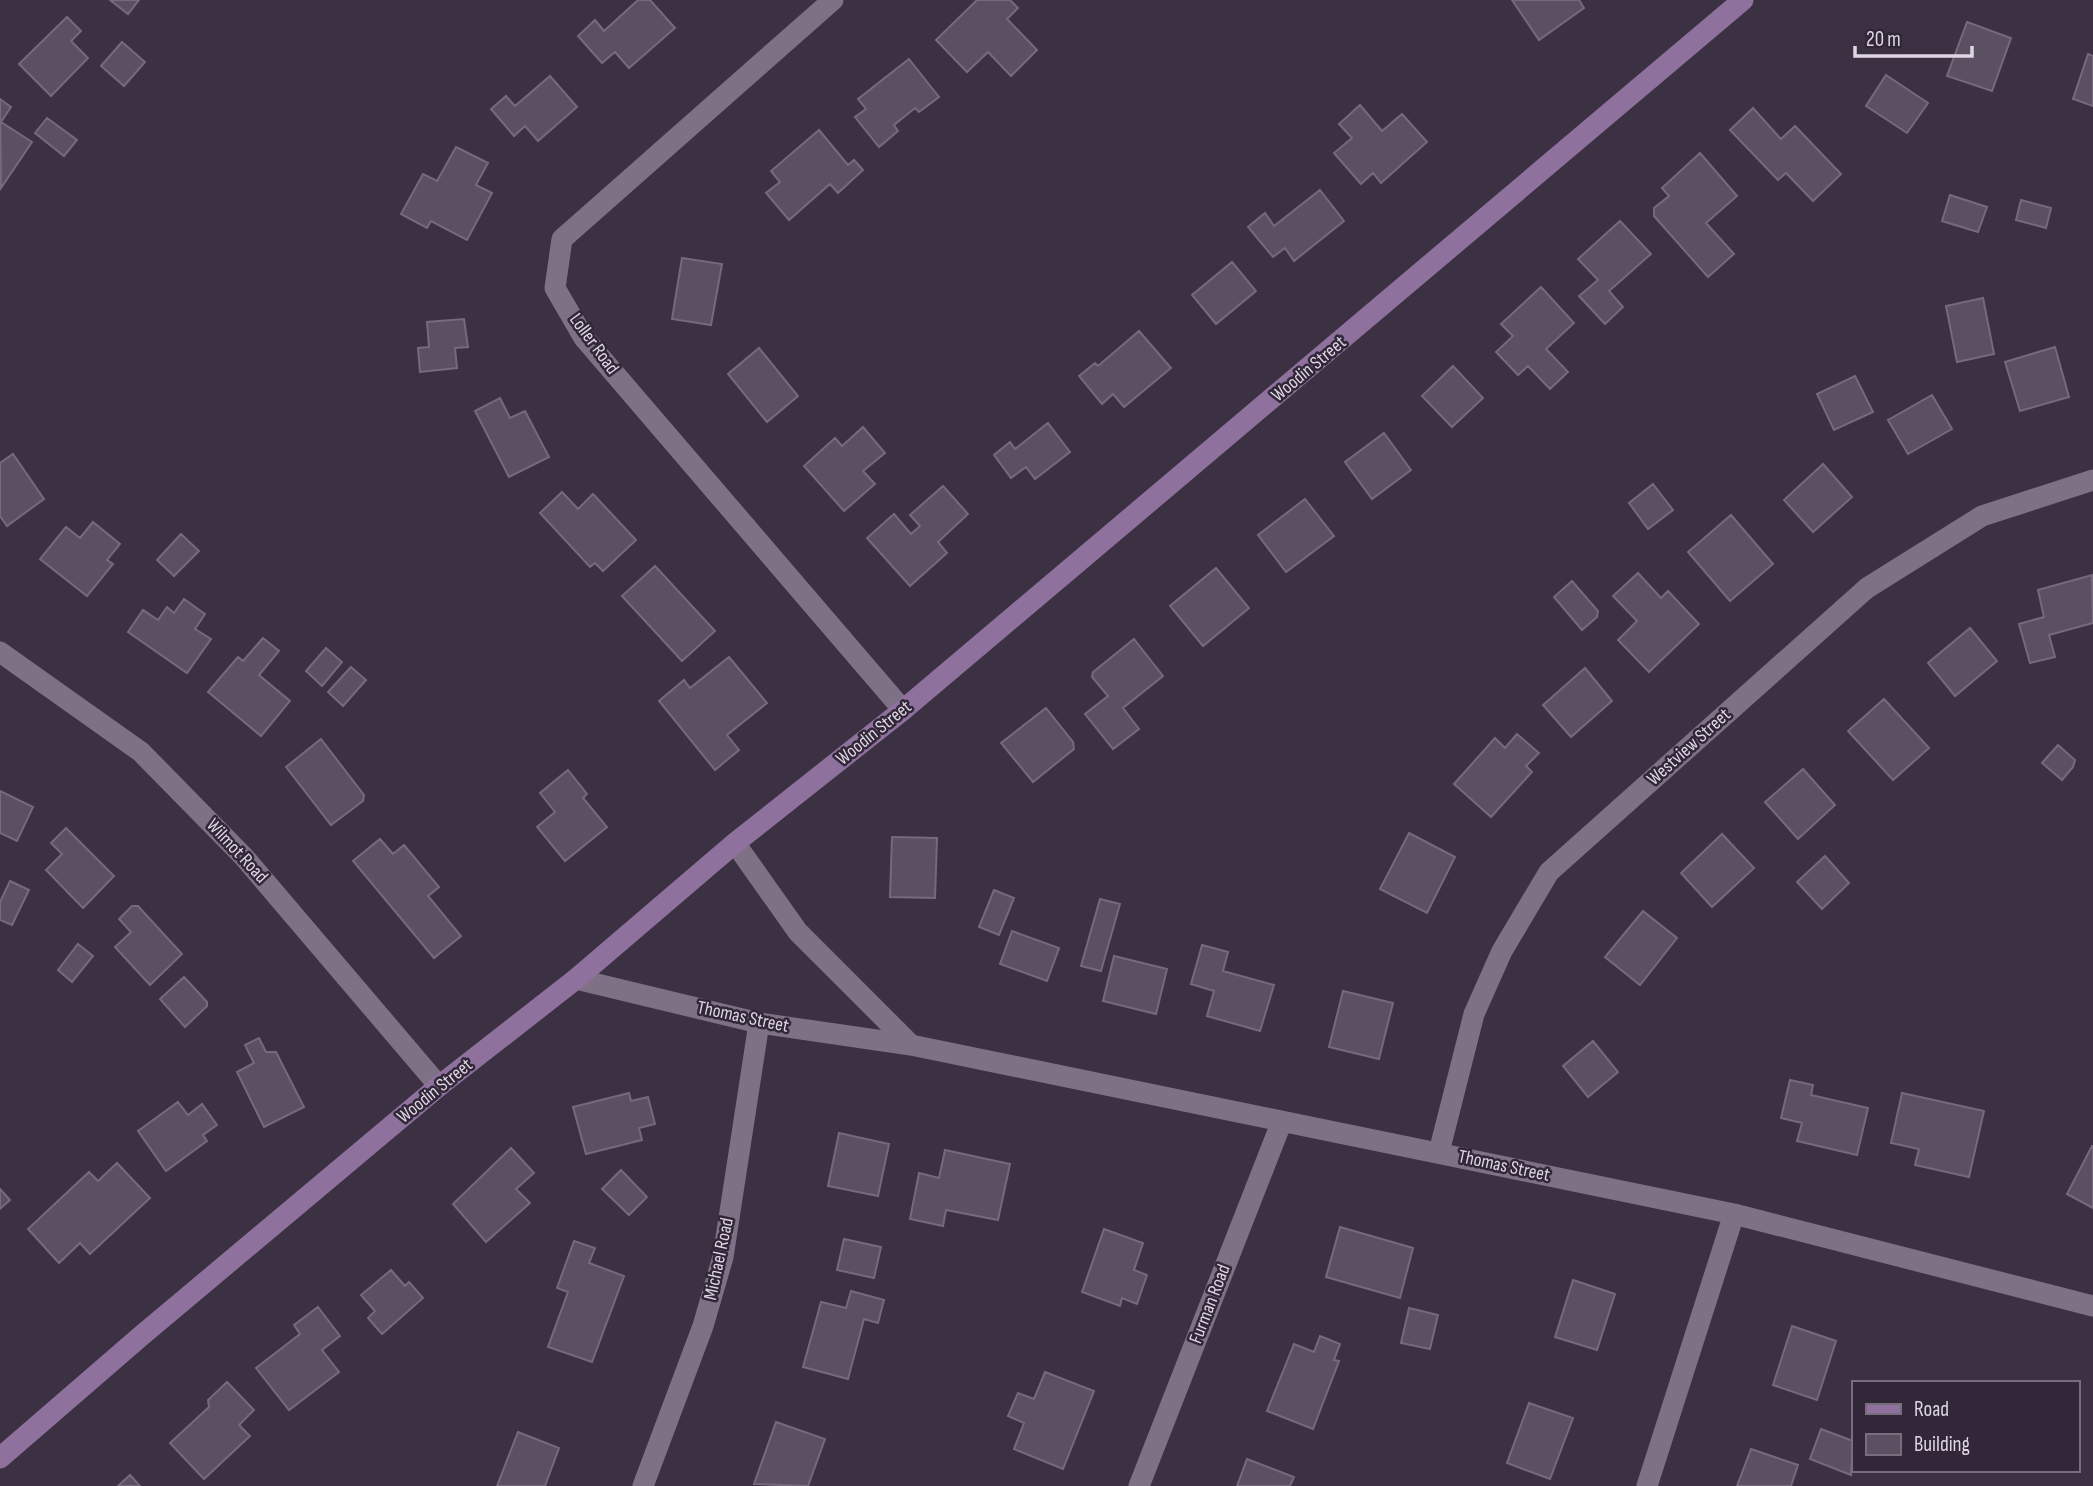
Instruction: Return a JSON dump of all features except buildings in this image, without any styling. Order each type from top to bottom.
[{"type":"main road","name":"Woodin Street","points":[[0,1458],[439,1086],[576,979],[735,843],[903,710],[1743,0]]},
{"type":"street","name":"Loller Road","points":[[833,0],[562,239],[555,288],[584,338],[903,710]]},
{"type":"street","name":"Westview Street","points":[[1439,1152],[1474,1014],[1502,951],[1549,872],[1867,588],[1982,516],[2093,480]]},
{"type":"street","name":"Wilmot Road","points":[[0,652],[141,752],[244,857],[439,1086]]},
{"type":"street","points":[[735,843],[799,932],[911,1045]]},
{"type":"street","name":"Thomas Street","points":[[576,979],[759,1023],[911,1045],[1734,1214],[2093,1306]]},
{"type":"street","name":"Michael Road","points":[[643,1486],[704,1326],[723,1257],[759,1023]]},
{"type":"street","name":"Furman Road","points":[[1139,1486],[1282,1121]]},
{"type":"street","points":[[1647,1486],[1734,1214]]}]
